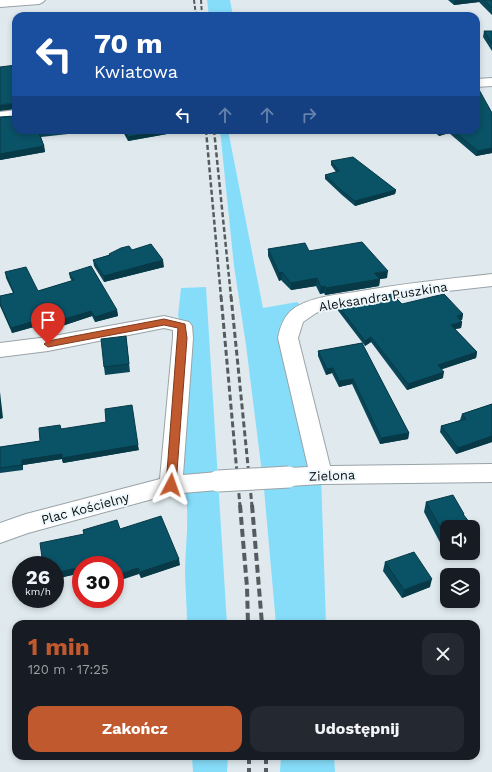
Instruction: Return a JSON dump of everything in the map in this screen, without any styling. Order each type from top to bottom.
[{"type":"street","points":[[0,3],[39,0]]},
{"type":"street","points":[[480,83],[492,82]]},
{"type":"street","points":[[0,117],[12,116]]},
{"type":"street","name":"Aleksandra Puszkina","points":[[321,475],[288,338],[289,328],[294,319],[301,313],[323,304],[429,287],[492,280]]},
{"type":"street","points":[[0,350],[48,344],[164,322],[182,326],[182,346],[171,485]]},
{"type":"street","name":"Zielona","points":[[171,485],[321,475],[492,473]]},
{"type":"street","name":"Plac Kościelny","points":[[0,533],[26,524],[171,485]]},
{"type":"shaded area","points":[[207,0],[230,0],[232,12],[208,12]]},
{"type":"shaded area","points":[[220,134],[229,134],[263,308],[297,302],[307,310],[294,319],[321,475],[326,620],[276,620],[264,489],[246,345],[234,266]]},
{"type":"shaded area","points":[[206,287],[227,620],[187,620],[185,568],[187,526],[186,494],[184,484],[171,485],[182,326],[178,316],[181,288]]},
{"type":"shaded area","points":[[192,760],[228,760],[227,772],[193,772]]},
{"type":"shaded area","points":[[281,760],[334,760],[335,772],[280,772]]},
{"type":"building","points":[[484,0],[492,0],[492,8]]},
{"type":"building","points":[[484,31],[492,31],[492,43]]},
{"type":"building","points":[[12,66],[12,104],[0,105],[0,67]]},
{"type":"building","points":[[480,91],[492,113],[492,148],[478,151],[457,134],[480,134]]},
{"type":"building","points":[[12,116],[12,134],[39,134],[44,146],[0,154],[0,117]]},
{"type":"building","points":[[126,134],[144,134],[128,137]]},
{"type":"building","points":[[353,157],[396,190],[355,201],[325,175],[339,171],[331,161]]},
{"type":"building","points":[[362,242],[388,271],[374,273],[380,279],[326,288],[325,286],[321,287],[317,278],[291,283],[282,272],[279,273],[268,249],[305,243],[309,251]]},
{"type":"building","points":[[151,244],[163,260],[104,276],[93,260],[110,255],[109,254],[121,248],[129,246],[132,250]]},
{"type":"building","points":[[91,266],[117,310],[95,317],[91,311],[61,320],[58,314],[11,328],[0,304],[0,296],[14,293],[5,272],[26,267],[38,291],[74,280],[69,273]]},
{"type":"building","points":[[392,294],[402,304],[444,294],[463,314],[457,316],[462,322],[451,325],[477,352],[438,365],[444,372],[408,384],[371,337],[365,341],[336,303]]},
{"type":"building","points":[[126,336],[129,364],[104,367],[101,339]]},
{"type":"building","points":[[362,343],[409,433],[381,438],[353,379],[339,381],[333,368],[327,369],[318,351]]},
{"type":"building","points":[[492,404],[492,436],[458,448],[441,426],[466,419],[462,414]]},
{"type":"building","points":[[132,405],[138,445],[62,458],[62,454],[22,460],[22,465],[0,468],[0,447],[40,441],[39,428],[60,425],[61,429],[106,422],[105,409]]},
{"type":"building","points":[[453,495],[468,520],[440,520],[440,527],[426,502]]},
{"type":"building","points":[[161,516],[179,559],[140,572],[138,568],[124,572],[124,556],[72,556],[72,569],[64,571],[64,556],[42,556],[40,543],[84,534],[83,530],[117,520],[120,529]]},
{"type":"building","points":[[414,552],[432,579],[404,590],[385,562]]},
{"type":"railway","points":[[194,0],[196,12]]},
{"type":"railway","points":[[201,0],[202,12]]},
{"type":"railway","points":[[206,134],[221,297]]},
{"type":"railway","points":[[214,134],[231,297]]},
{"type":"railway","points":[[221,296],[240,506]]},
{"type":"railway","points":[[231,296],[252,506]]},
{"type":"railway","points":[[240,505],[247,587],[248,620]]},
{"type":"railway","points":[[252,505],[262,620]]},
{"type":"railway","points":[[249,760],[249,772]]},
{"type":"railway","points":[[266,760],[266,772]]},
{"type":"route","points":[[48,344],[164,322],[182,326],[171,485]]}]
